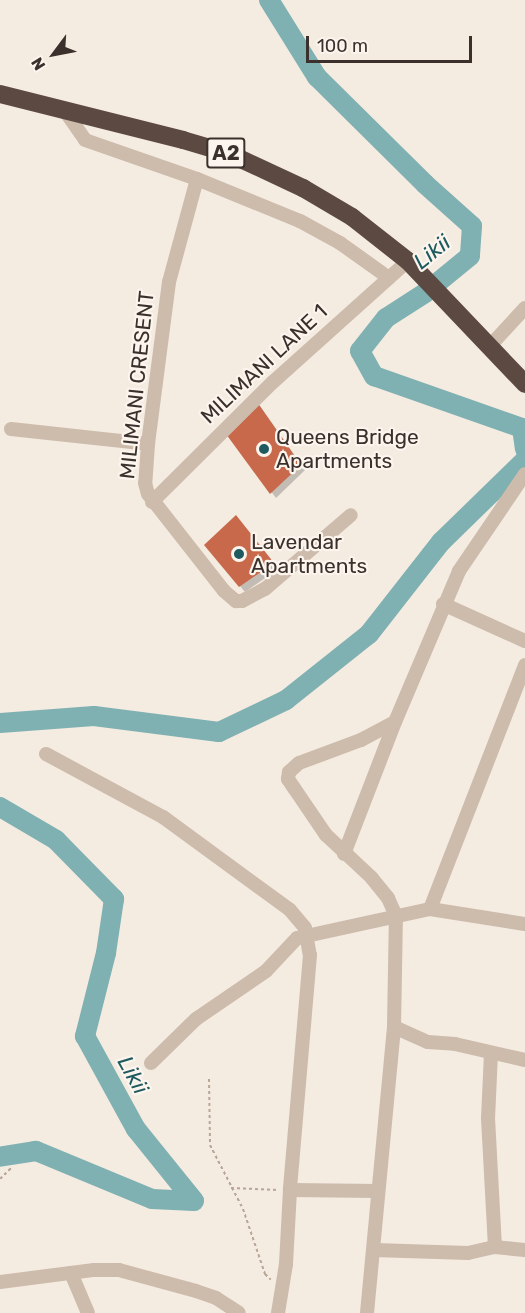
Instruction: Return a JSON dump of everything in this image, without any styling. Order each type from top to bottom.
[{"type":"highway","name":"A2","points":[[0,94],[230,154],[268,171],[352,217],[408,261],[525,384]]},
{"type":"street","points":[[65,111],[86,140],[197,179],[300,220],[340,243],[389,278]]},
{"type":"street","name":"MILIMANI CRESENT","points":[[197,179],[169,282],[148,444],[145,483],[152,502],[224,591],[231,598],[242,602],[282,576],[351,515]]},
{"type":"street","name":"MILIMANI LANE 1","points":[[152,502],[273,382],[408,261]]},
{"type":"street","points":[[489,347],[525,308]]},
{"type":"street","points":[[11,429],[148,444]]},
{"type":"street","points":[[344,854],[443,604],[476,544],[525,474]]},
{"type":"street","points":[[443,604],[525,641]]},
{"type":"street","points":[[430,909],[525,665]]},
{"type":"street","points":[[367,1313],[394,1027],[396,916],[388,898],[372,878],[326,835],[288,779],[289,772],[298,763],[361,740],[395,722]]},
{"type":"street","points":[[46,754],[163,817],[291,910],[301,920],[308,935],[310,955],[283,1293],[278,1313]]},
{"type":"street","points":[[151,1063],[196,1019],[255,980],[297,938],[430,909],[525,924]]},
{"type":"street","points":[[394,1027],[428,1042],[455,1044],[525,1060]]},
{"type":"street","points":[[491,1053],[489,1118],[495,1247]]},
{"type":"street","points":[[290,1190],[378,1191]]},
{"type":"street","points":[[374,1250],[468,1252],[495,1247],[525,1250]]},
{"type":"street","points":[[0,1282],[108,1269],[130,1272],[206,1294],[239,1313]]},
{"type":"street","points":[[71,1273],[88,1313]]},
{"type":"path","points":[[209,1079],[210,1144],[243,1209],[265,1275],[283,1293]]},
{"type":"path","points":[[0,1179],[11,1168]]},
{"type":"path","points":[[231,1188],[290,1190]]},
{"type":"building","name":"Queens Bridge Apartments","points":[[255,399],[301,465],[270,494],[226,434]]},
{"type":"building","name":"Lavendar Apartments","points":[[236,515],[274,563],[239,587],[204,545]]},
{"type":"waterway","name":"Likii","points":[[269,0],[317,77],[425,184],[472,226],[470,256],[425,293],[386,318],[360,351],[374,376],[522,428],[525,449]]},
{"type":"waterway","name":"Likii","points":[[0,723],[94,716],[219,732],[286,700],[369,634],[441,542],[525,460]]},
{"type":"waterway","name":"Likii","points":[[0,807],[56,840],[114,899],[106,953],[85,1036],[136,1129],[194,1201],[152,1199],[36,1151],[0,1157]]},
{"type":"place","name":"Queens Bridge Apartments","points":[[264,449]]},
{"type":"place","name":"Lavendar Apartments","points":[[239,554]]}]
